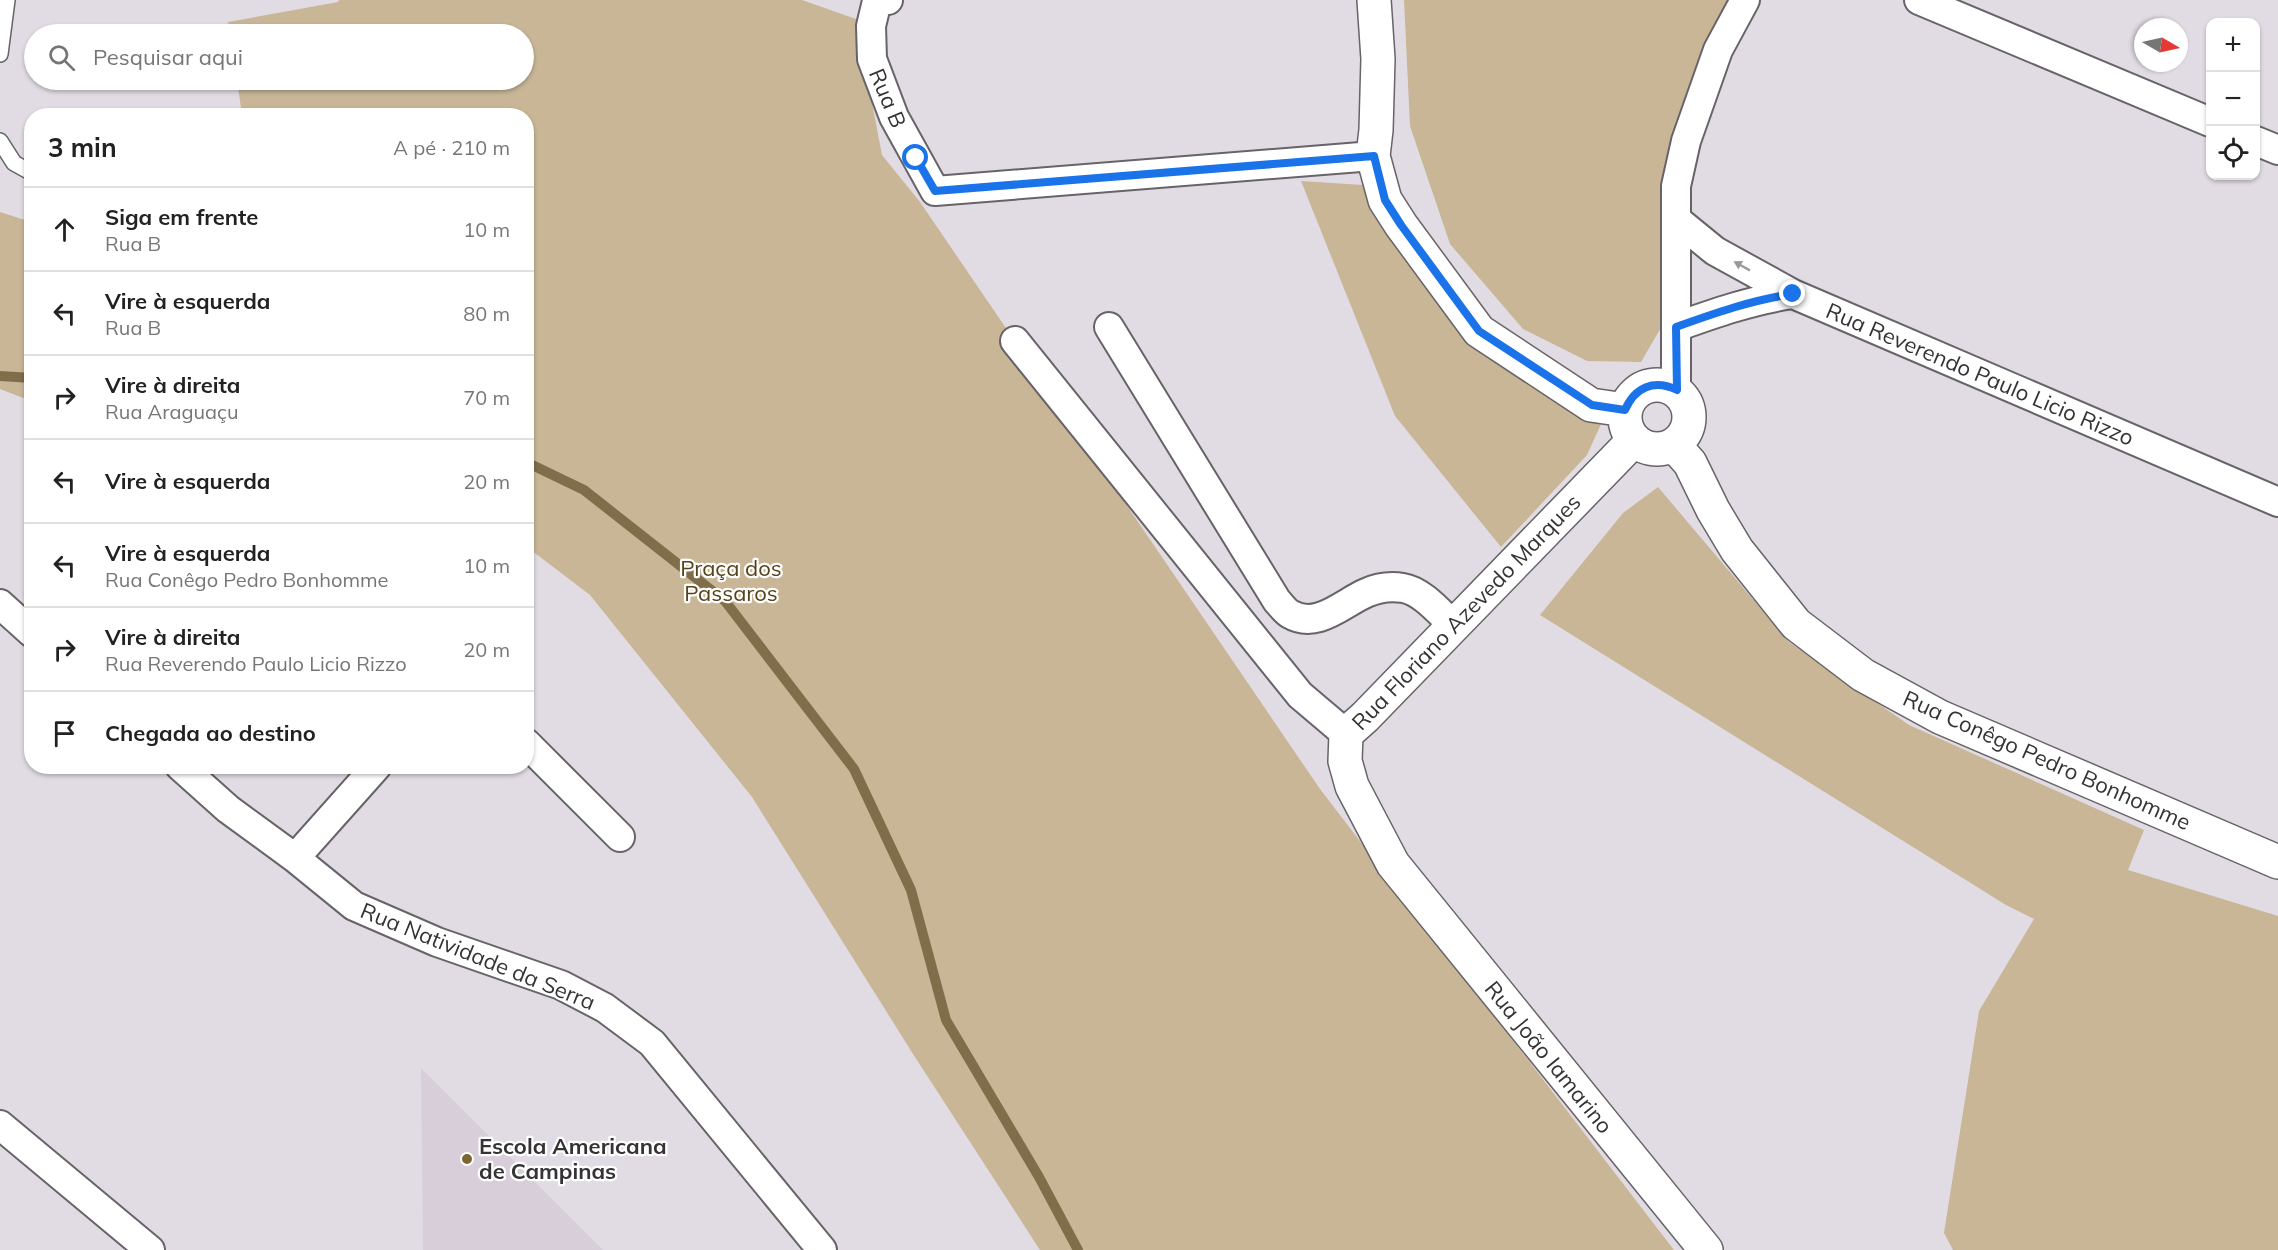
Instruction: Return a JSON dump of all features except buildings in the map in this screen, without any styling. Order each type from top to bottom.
[{"type":"main road","points":[[1374,0],[1378,59],[1374,156],[1385,200],[1479,331],[1592,405],[1630,425],[1643,446],[1664,449],[1674,445],[1683,437],[1690,418],[1689,407],[1677,390],[1667,385],[1646,386],[1630,399],[1630,425]]},
{"type":"main road","name":"Rua Floriano Azevedo Marques","points":[[1393,864],[1352,786],[1345,761],[1346,734],[1454,626],[1630,425]]},
{"type":"main road","name":"Rua Conêgo Pedro Bonhomme","points":[[1674,445],[1690,463],[1713,510],[1737,550],[1796,624],[1863,675],[1940,717],[2030,753],[2278,862]]},
{"type":"main road","name":"Rua João Iamarino","points":[[1393,864],[1706,1250]]},
{"type":"street","name":"Rua B","points":[[888,0],[877,1],[871,26],[872,59],[894,117],[935,191],[1374,156]]},
{"type":"street","points":[[1677,390],[1676,186],[1686,141],[1718,50],[1745,0]]},
{"type":"street","points":[[1919,0],[2206,120]]},
{"type":"street","points":[[2260,143],[2278,150]]},
{"type":"street","name":"Rua Reverendo Paulo Licio Rizzo","points":[[1677,220],[1715,251],[1793,294],[2278,502]]},
{"type":"street","points":[[1676,327],[1728,308],[1765,298],[1793,294]]},
{"type":"street","points":[[1108,327],[1277,601],[1290,614],[1306,618],[1324,616],[1367,592],[1384,588],[1404,588],[1418,594],[1454,626]]},
{"type":"street","points":[[1015,341],[1300,695],[1346,734]]},
{"type":"street","points":[[0,604],[24,626]]},
{"type":"street","points":[[534,751],[620,837]]},
{"type":"street","name":"Rua Natividade da Serra","points":[[189,774],[228,809],[295,858],[354,906],[437,942],[561,985],[605,1008],[652,1043],[822,1250]]},
{"type":"street","points":[[295,858],[370,774]]},
{"type":"street","points":[[0,1125],[150,1250]]},
{"type":"lane","points":[[0,54],[7,0]]},
{"type":"lane","points":[[0,141],[14,163],[24,169]]},
{"type":"shaded area","name":"Escola Americana de Campinas","points":[[421,1068],[603,1250],[423,1250]]},
{"type":"green space","name":"Praça dos Passaros","points":[[339,0],[802,0],[856,19],[882,155],[920,202],[1320,789],[1674,1250],[1040,1250],[913,1054],[752,797],[590,595],[534,552],[534,108],[241,108],[238,90],[534,90],[534,24],[228,24],[228,22]]},
{"type":"green space","points":[[1404,0],[1734,0],[1662,194],[1662,326],[1641,362],[1587,361],[1523,329],[1450,244],[1410,126]]},
{"type":"green space","points":[[1301,181],[1363,185],[1474,341],[1577,406],[1601,424],[1587,455],[1501,547],[1395,416]]},
{"type":"green space","points":[[0,212],[24,220],[24,398],[0,389]]},
{"type":"green space","points":[[1658,487],[1789,642],[1909,725],[2144,830],[2128,870],[2278,916],[2278,1250],[1953,1250],[1944,1233],[1979,1011],[2034,919],[2006,905],[1540,615],[1623,513]]},
{"type":"waterway","points":[[0,376],[24,378]]},
{"type":"waterway","points":[[534,466],[584,490],[725,601],[854,769],[911,890],[946,1020],[1039,1177],[1078,1250]]},
{"type":"place","name":"Escola Americana de Campinas","points":[[467,1159]]},
{"type":"route","points":[[916,158],[935,191],[1374,156],[1385,200],[1479,331],[1592,405],[1607,408],[1625,410],[1630,399],[1646,386],[1667,385],[1677,390],[1676,327],[1728,308],[1765,298],[1793,294]]}]
